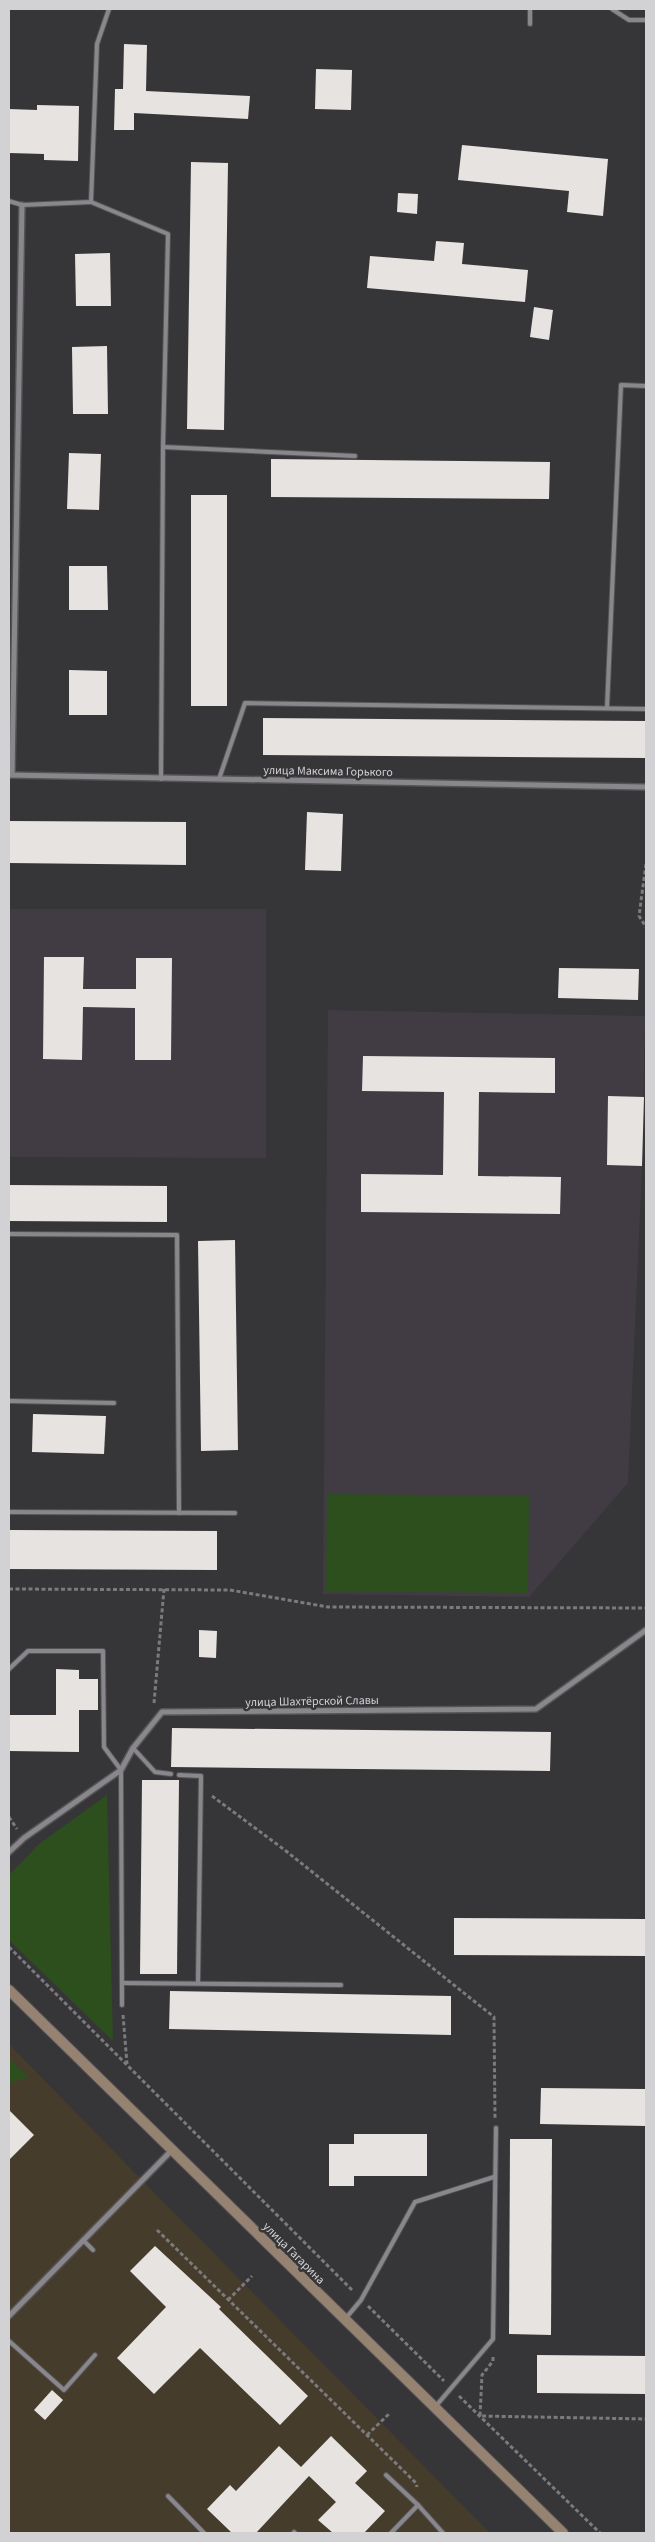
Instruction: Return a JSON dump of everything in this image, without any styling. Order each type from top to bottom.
[{"type":"main road","name":"улица Гагарина","points":[[9,1990],[173,2149],[434,2409],[563,2533]]},
{"type":"street","points":[[11,775],[22,205]]},
{"type":"street","name":"улица Максима Горького","points":[[11,775],[646,787]]},
{"type":"street","name":"улица Шахтёрской Славы","points":[[162,1712],[536,1709],[646,1630]]},
{"type":"street","points":[[9,1852],[24,1838],[121,1770],[133,1748],[162,1712]]},
{"type":"street","points":[[9,2316],[173,2149]]},
{"type":"lane","points":[[91,202],[97,44],[109,9]]},
{"type":"lane","points":[[530,9],[530,24]]},
{"type":"lane","points":[[612,9],[629,20],[646,20]]},
{"type":"lane","points":[[9,200],[22,205],[91,202],[168,234],[163,447],[161,778]]},
{"type":"lane","points":[[607,708],[621,385],[646,386]]},
{"type":"lane","points":[[163,447],[355,456]]},
{"type":"lane","points":[[219,780],[245,703],[646,709]]},
{"type":"lane","points":[[9,1234],[177,1235],[179,1513]]},
{"type":"lane","points":[[9,1401],[114,1403]]},
{"type":"lane","points":[[9,1512],[235,1513]]},
{"type":"lane","points":[[9,1670],[28,1651],[103,1651],[104,1747],[121,1770],[122,2005]]},
{"type":"lane","points":[[133,1748],[155,1772],[171,1774]]},
{"type":"lane","points":[[180,1774],[201,1776],[198,1983]]},
{"type":"lane","points":[[122,1983],[341,1985]]},
{"type":"lane","points":[[434,2409],[494,2338],[494,2178],[496,2128]]},
{"type":"lane","points":[[344,2320],[361,2300],[415,2202],[494,2178]]},
{"type":"lane","points":[[83,2240],[93,2250]]},
{"type":"lane","points":[[9,2341],[64,2390],[95,2355]]},
{"type":"lane","points":[[386,2475],[418,2505],[443,2533]]},
{"type":"lane","points":[[168,2496],[204,2533]]},
{"type":"lane","points":[[391,2533],[418,2505]]},
{"type":"path","points":[[646,864],[639,916],[646,927]]},
{"type":"path","points":[[9,1589],[230,1590],[328,1607],[646,1608]]},
{"type":"path","points":[[162,1712],[154,1704],[164,1589]]},
{"type":"path","points":[[201,1789],[286,1850],[494,2017],[496,2128]]},
{"type":"path","points":[[9,1947],[361,2300],[600,2533]]},
{"type":"path","points":[[122,2005],[127,2065]]},
{"type":"path","points":[[157,2230],[416,2483],[418,2505]]},
{"type":"path","points":[[228,2300],[252,2276]]},
{"type":"path","points":[[480,2416],[482,2375],[493,2361],[494,2338]]},
{"type":"path","points":[[367,2435],[390,2413]]},
{"type":"path","points":[[480,2416],[646,2419]]},
{"type":"shaded area","points":[[9,909],[266,909],[266,1158],[9,1157]]},
{"type":"shaded area","points":[[328,1010],[645,1016],[642,1166],[628,1483],[529,1597],[323,1594]]},
{"type":"shaded area","points":[[9,2044],[132,2170],[490,2533],[9,2533]]},
{"type":"green space","points":[[327,1494],[529,1496],[528,1593],[326,1591]]},
{"type":"green space","points":[[107,1795],[113,2041],[9,1940],[9,1875],[39,1844]]},
{"type":"green space","points":[[9,2059],[29,2077],[9,2083]]},
{"type":"building","points":[[124,44],[147,45],[146,91],[250,96],[248,119],[134,113],[134,130],[114,130],[115,89],[123,89]]},
{"type":"building","points":[[316,69],[352,70],[351,110],[315,109]]},
{"type":"building","points":[[37,105],[79,106],[78,161],[44,160],[44,154],[9,153],[9,109],[37,110]]},
{"type":"building","points":[[462,145],[608,159],[603,216],[567,212],[569,191],[458,180]]},
{"type":"building","points":[[191,162],[228,163],[224,430],[187,429]]},
{"type":"building","points":[[398,193],[418,194],[417,214],[397,212]]},
{"type":"building","points":[[436,241],[464,243],[462,264],[528,270],[525,302],[367,288],[370,256],[434,261]]},
{"type":"building","points":[[110,253],[111,306],[76,306],[75,254]]},
{"type":"building","points":[[534,307],[553,310],[549,340],[530,337]]},
{"type":"building","points":[[107,346],[108,414],[73,414],[72,347]]},
{"type":"building","points":[[69,453],[101,454],[99,510],[67,509]]},
{"type":"building","points":[[271,459],[550,462],[549,499],[271,497]]},
{"type":"building","points":[[191,495],[227,495],[227,706],[191,706]]},
{"type":"building","points":[[69,566],[107,566],[108,610],[69,610]]},
{"type":"building","points":[[69,670],[107,671],[107,715],[69,715]]},
{"type":"building","points":[[263,718],[646,721],[646,758],[263,755]]},
{"type":"building","points":[[307,812],[343,814],[341,871],[305,870]]},
{"type":"building","points":[[9,821],[186,822],[186,865],[9,863]]},
{"type":"building","points":[[44,957],[84,957],[83,989],[136,989],[136,958],[172,958],[171,1060],[135,1060],[135,1008],[83,1007],[82,1060],[43,1059]]},
{"type":"building","points":[[559,968],[639,969],[638,1000],[558,998]]},
{"type":"building","points":[[363,1056],[555,1058],[555,1093],[479,1092],[478,1176],[561,1177],[560,1214],[361,1212],[361,1174],[443,1175],[444,1092],[362,1091]]},
{"type":"building","points":[[608,1096],[644,1097],[642,1166],[607,1165]]},
{"type":"building","points":[[9,1185],[167,1186],[167,1222],[9,1221]]},
{"type":"building","points":[[235,1240],[238,1450],[201,1451],[198,1241]]},
{"type":"building","points":[[33,1414],[106,1416],[104,1454],[32,1452]]},
{"type":"building","points":[[9,1530],[217,1531],[217,1570],[9,1569]]},
{"type":"building","points":[[199,1630],[217,1631],[216,1658],[199,1657]]},
{"type":"building","points":[[56,1669],[79,1670],[79,1679],[98,1679],[98,1710],[79,1710],[79,1752],[9,1751],[9,1715],[56,1715]]},
{"type":"building","points":[[172,1728],[551,1732],[550,1771],[171,1767]]},
{"type":"building","points":[[142,1780],[179,1780],[177,1974],[140,1974]]},
{"type":"building","points":[[454,1918],[646,1919],[646,1956],[454,1955]]},
{"type":"building","points":[[170,1991],[451,1996],[451,2035],[169,2029]]},
{"type":"building","points":[[541,2088],[646,2089],[646,2126],[540,2124]]},
{"type":"building","points":[[9,2110],[34,2135],[9,2160]]},
{"type":"building","points":[[354,2134],[427,2134],[427,2176],[354,2176],[354,2186],[329,2186],[329,2144],[354,2144]]},
{"type":"building","points":[[510,2139],[552,2139],[551,2335],[509,2334]]},
{"type":"building","points":[[155,2246],[221,2307],[219,2309],[308,2396],[280,2425],[200,2348],[154,2394],[117,2358],[166,2307],[130,2271]]},
{"type":"building","points":[[537,2355],[646,2356],[646,2394],[537,2393]]},
{"type":"building","points":[[52,2390],[63,2400],[45,2420],[34,2410]]},
{"type":"building","points":[[331,2436],[367,2471],[355,2483],[385,2511],[364,2533],[333,2533],[318,2520],[336,2502],[309,2476],[256,2533],[232,2533],[207,2509],[230,2485],[236,2491],[279,2446],[301,2467]]}]
